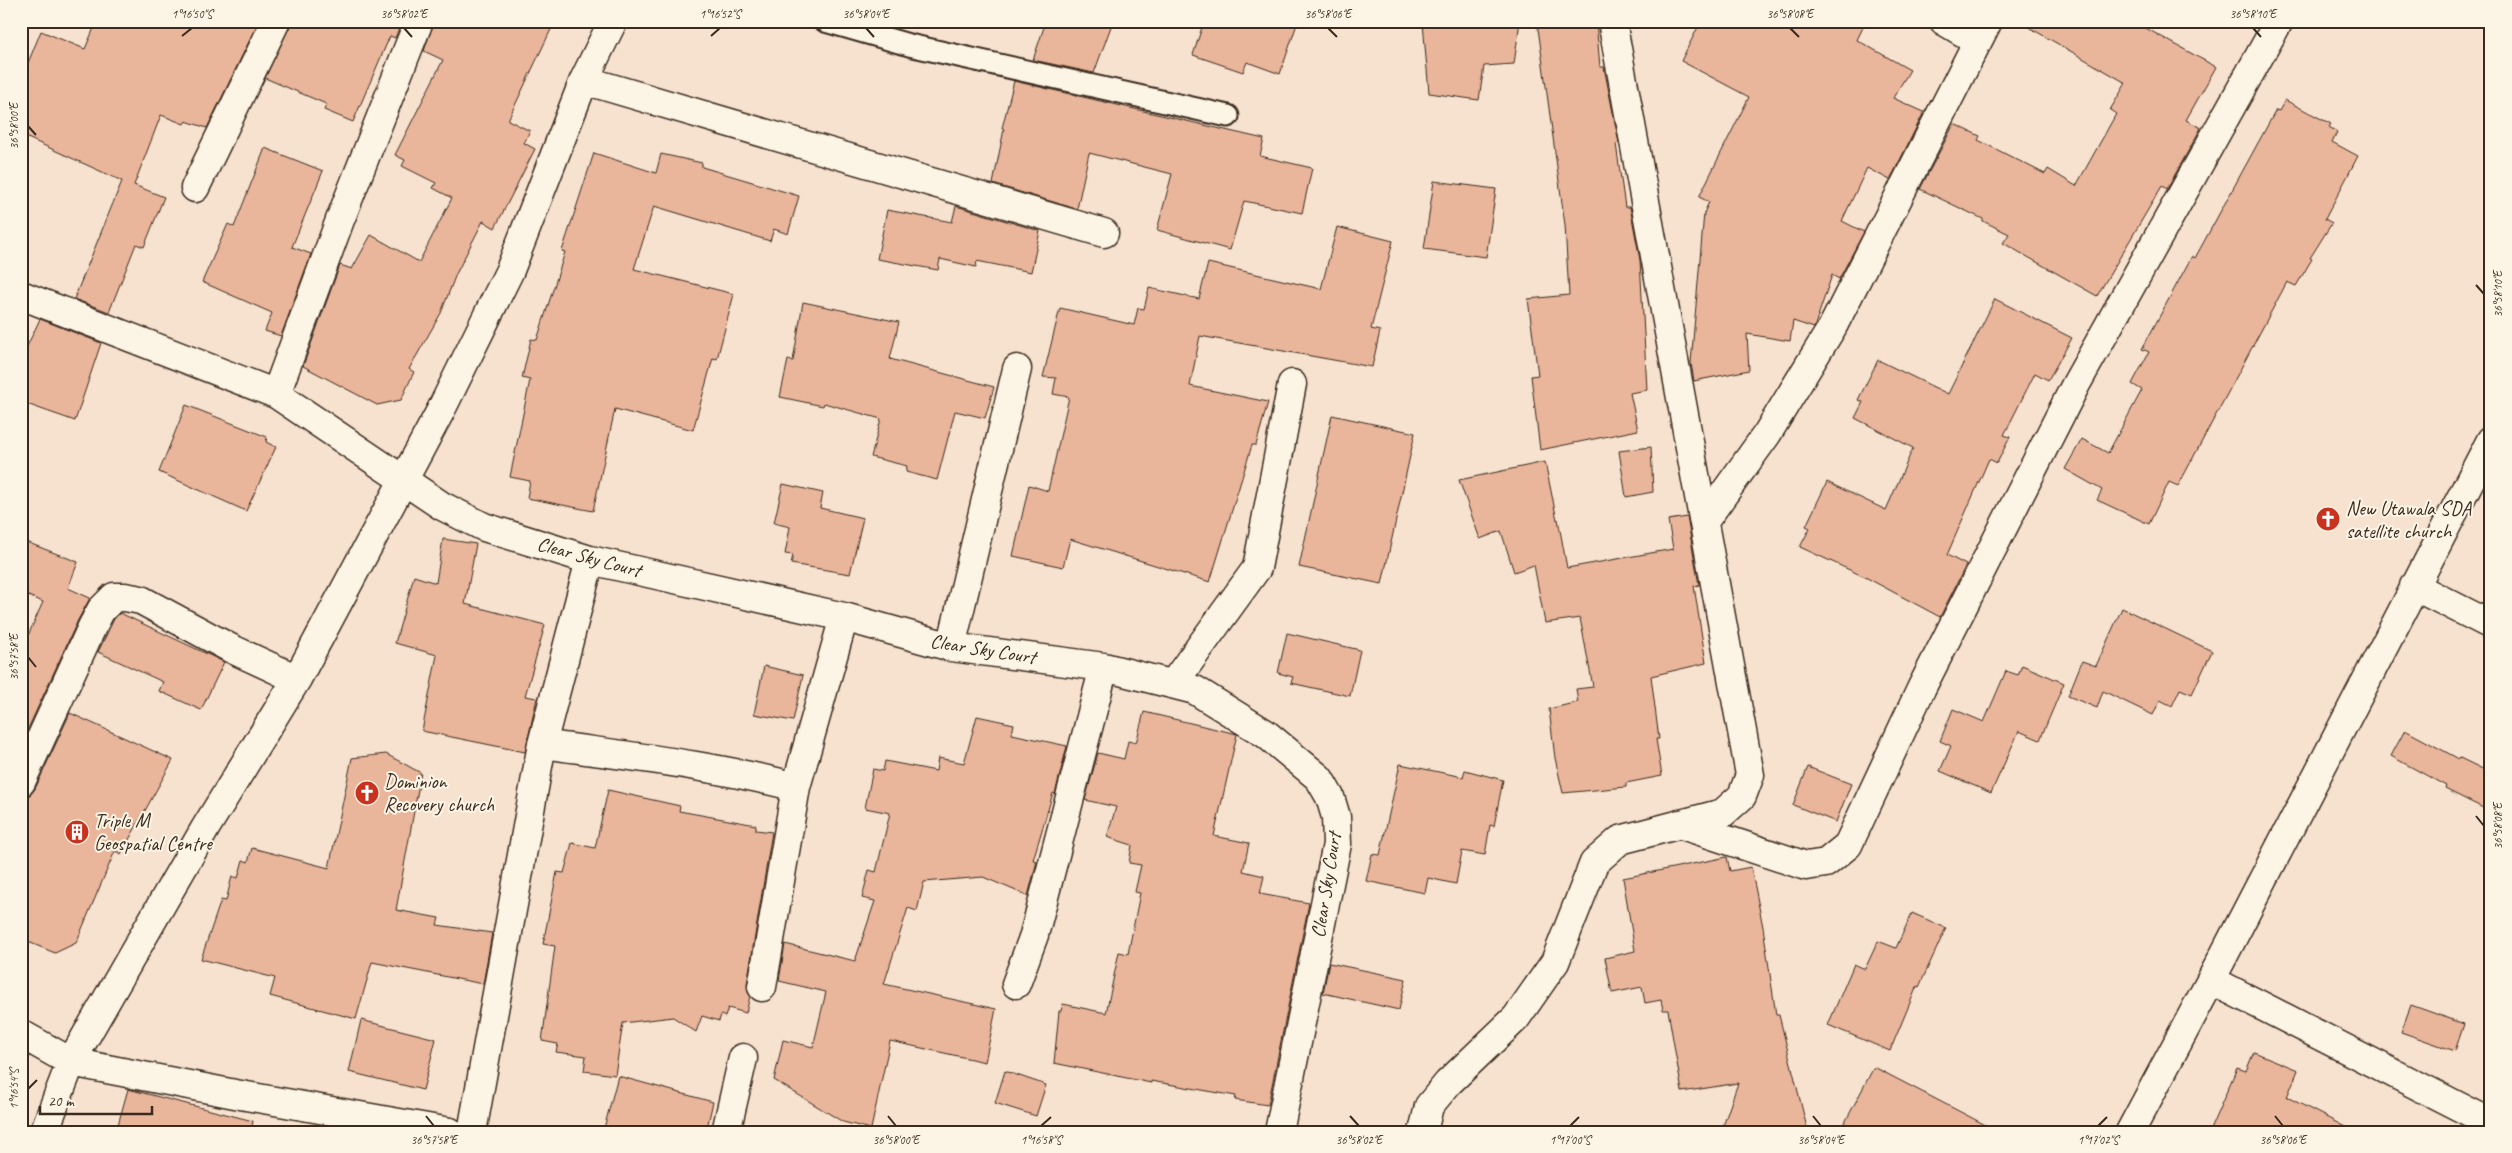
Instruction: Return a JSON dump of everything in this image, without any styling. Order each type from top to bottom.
[{"type":"street","points":[[195,188],[276,21]]},
{"type":"street","points":[[276,394],[340,220],[419,21]]},
{"type":"street","points":[[44,1132],[71,1062],[206,827],[297,679],[404,481],[510,270],[584,80],[613,21]]},
{"type":"street","points":[[1423,1132],[1429,1106],[1448,1083],[1516,1018],[1555,962],[1594,863],[1620,840],[1723,813],[1742,796],[1750,775],[1705,520],[1612,21]]},
{"type":"street","points":[[1705,520],[1767,434],[1833,326],[1982,31],[1944,21]]},
{"type":"street","points":[[1679,824],[1806,866],[1826,863],[1848,845],[1922,687],[2075,386],[2278,21]]},
{"type":"street","points":[[584,80],[1104,233]]},
{"type":"street","name":"Clear Sky Court","points":[[21,295],[276,394],[442,506],[484,527],[590,560],[844,617],[951,647],[1104,667],[1173,684],[1195,690],[1266,734],[1319,778],[1330,797],[1336,817],[1337,844],[1279,1132]]},
{"type":"street","points":[[951,647],[1017,369]]},
{"type":"street","points":[[1173,684],[1257,568],[1292,384]]},
{"type":"street","points":[[2130,1132],[2211,980],[2491,440]]},
{"type":"street","points":[[472,1132],[542,744],[590,560]]},
{"type":"street","points":[[2414,586],[2491,625]]},
{"type":"street","points":[[21,782],[92,627],[101,610],[114,597],[141,600],[230,648],[297,679]]},
{"type":"street","points":[[762,987],[796,787],[844,617]]},
{"type":"street","points":[[1016,984],[1034,935],[1104,667]]},
{"type":"street","points":[[542,744],[760,777],[796,787]]},
{"type":"street","points":[[2211,980],[2491,1123]]},
{"type":"street","points":[[21,1034],[71,1062],[235,1094],[450,1132]]},
{"type":"street","points":[[726,1132],[743,1058]]},
{"type":"lane","points":[[825,21],[909,45],[1228,116]]},
{"type":"building","points":[[97,21],[259,21],[207,128],[186,121],[184,124],[161,115],[134,185],[164,197],[144,247],[136,244],[109,312],[74,299],[122,181],[21,135],[21,80],[41,31],[85,49]]},
{"type":"building","points":[[291,21],[402,21],[395,38],[390,36],[353,122],[324,110],[326,104],[265,78]]},
{"type":"building","points":[[434,21],[555,21],[508,120],[530,131],[524,143],[535,149],[495,228],[483,221],[456,274],[441,313],[409,369],[414,372],[401,400],[377,405],[303,366],[340,265],[352,269],[371,235],[419,262],[452,198],[433,188],[436,183],[402,166],[405,160],[395,155],[443,60],[424,51]]},
{"type":"building","points":[[1046,21],[1113,21],[1094,73],[1033,60]]},
{"type":"building","points":[[1204,21],[1298,21],[1280,74],[1247,62],[1243,72],[1193,55]]},
{"type":"building","points":[[1446,21],[1520,21],[1514,64],[1484,66],[1479,100],[1429,93],[1423,23]]},
{"type":"building","points":[[1537,21],[1596,21],[1600,67],[1604,67],[1619,143],[1616,144],[1625,207],[1630,207],[1640,260],[1647,390],[1630,393],[1638,430],[1540,450],[1531,376],[1538,375],[1528,299],[1569,295],[1565,225]]},
{"type":"building","points":[[1701,21],[1866,21],[1857,40],[1910,70],[1893,98],[1924,112],[1890,180],[1867,168],[1842,221],[1864,232],[1839,279],[1832,275],[1814,328],[1793,321],[1790,341],[1747,334],[1749,370],[1694,381],[1691,363],[1704,213],[1709,202],[1699,197],[1749,97],[1681,61]]},
{"type":"building","points":[[2018,21],[2133,21],[2216,67],[2186,120],[2201,128],[2167,189],[2162,186],[2097,296],[2003,243],[2009,234],[1983,221],[1983,219],[1920,189],[1954,124],[1980,136],[1978,140],[2045,174],[2048,169],[2076,186],[2116,114],[2110,110],[2126,83]]},
{"type":"building","points":[[1014,81],[1264,139],[1260,156],[1312,168],[1302,213],[1244,201],[1230,250],[1157,230],[1172,174],[1089,153],[1077,209],[993,184],[1004,129],[1002,128]]},
{"type":"building","points":[[2285,100],[2331,124],[2329,127],[2337,132],[2332,142],[2358,156],[2325,219],[2332,223],[2310,258],[2312,259],[2296,286],[2287,282],[2178,486],[2169,482],[2149,524],[2097,500],[2102,490],[2065,469],[2082,439],[2108,453],[2142,390],[2132,384],[2149,352],[2142,349],[2192,256],[2195,258],[2276,110],[2279,111]]},
{"type":"building","points":[[265,148],[323,171],[292,247],[311,254],[281,336],[265,331],[272,313],[202,282],[228,224],[234,227]]},
{"type":"building","points":[[594,153],[656,173],[661,154],[702,163],[702,167],[799,196],[788,234],[774,229],[770,241],[654,206],[634,269],[734,294],[717,359],[713,358],[693,430],[615,409],[593,511],[527,498],[530,481],[510,477],[530,380],[522,378],[531,339],[537,340],[565,252],[562,251]]},
{"type":"building","points":[[1434,181],[1496,189],[1486,257],[1424,249]]},
{"type":"building","points":[[956,206],[1040,231],[1031,272],[977,261],[976,267],[940,259],[938,270],[877,259],[887,210],[952,222]]},
{"type":"building","points":[[1337,227],[1393,241],[1371,329],[1380,331],[1372,367],[1200,336],[1190,386],[1268,402],[1256,445],[1252,445],[1210,582],[1070,539],[1063,567],[1013,556],[1029,485],[1048,491],[1069,397],[1053,394],[1056,378],[1043,377],[1060,308],[1134,325],[1138,308],[1144,309],[1149,288],[1199,299],[1208,263],[1321,289]]},
{"type":"building","points":[[1995,299],[2072,338],[2048,380],[2035,373],[2004,435],[2010,437],[1997,463],[1989,459],[1947,555],[1966,565],[1940,617],[1867,578],[1800,547],[1810,528],[1806,526],[1827,482],[1886,510],[1913,448],[1855,418],[1863,402],[1858,400],[1878,360],[1948,394]]},
{"type":"building","points":[[803,302],[899,322],[890,359],[994,387],[985,418],[955,411],[937,480],[906,472],[907,466],[871,457],[881,419],[824,403],[823,406],[780,397],[788,360],[793,361]]},
{"type":"building","points":[[40,319],[101,343],[75,421],[21,402],[21,359]]},
{"type":"building","points":[[186,405],[267,437],[266,442],[276,447],[246,511],[159,472]]},
{"type":"building","points":[[1332,415],[1415,433],[1382,584],[1299,567]]},
{"type":"building","points":[[1651,447],[1653,492],[1626,497],[1619,451]]},
{"type":"building","points":[[1545,462],[1567,568],[1673,549],[1668,520],[1687,517],[1699,585],[1694,586],[1706,663],[1651,676],[1659,739],[1656,739],[1662,776],[1626,783],[1626,787],[1563,793],[1555,758],[1549,709],[1578,702],[1576,689],[1593,687],[1580,618],[1545,623],[1534,565],[1514,572],[1501,531],[1480,539],[1459,480]]},
{"type":"building","points":[[783,484],[823,493],[820,508],[863,518],[850,574],[791,564],[793,555],[785,554],[790,527],[774,523]]},
{"type":"building","points":[[443,539],[476,544],[465,604],[545,625],[525,696],[537,698],[525,752],[422,731],[437,655],[395,643],[414,576],[436,583]]},
{"type":"building","points":[[21,540],[78,562],[68,588],[90,598],[21,744],[21,651],[43,602],[21,593]]},
{"type":"building","points":[[2122,608],[2212,651],[2192,694],[2180,689],[2172,706],[2160,700],[2153,715],[2103,691],[2097,708],[2068,696],[2082,661],[2096,666]]},
{"type":"building","points":[[120,613],[224,662],[201,710],[159,691],[163,682],[98,652],[114,619]]},
{"type":"building","points":[[1287,633],[1360,650],[1350,696],[1291,683],[1293,677],[1278,673]]},
{"type":"building","points":[[2022,665],[2064,683],[2040,740],[2019,731],[1991,793],[1940,771],[1951,746],[1940,741],[1953,709],[1984,722],[2006,671],[2018,675]]},
{"type":"building","points":[[764,666],[803,675],[793,721],[754,714]]},
{"type":"building","points":[[1144,712],[1237,734],[1214,836],[1249,843],[1243,871],[1264,876],[1260,894],[1309,903],[1268,1105],[1235,1100],[1236,1096],[1151,1081],[1151,1083],[1054,1063],[1059,1011],[1061,1011],[1063,1004],[1106,1013],[1119,952],[1128,954],[1140,893],[1135,892],[1141,865],[1129,863],[1132,845],[1107,837],[1116,807],[1085,800],[1098,753],[1124,759],[1128,741],[1136,743]]},
{"type":"building","name":"Triple M Geospatial Centre","points":[[70,713],[173,760],[121,854],[115,851],[76,943],[55,953],[21,939],[21,797],[30,795],[35,789]]},
{"type":"building","points":[[977,716],[1014,724],[1012,734],[1067,746],[1055,794],[1053,793],[1033,860],[1037,861],[1028,896],[983,877],[924,882],[917,911],[908,908],[884,984],[996,1009],[985,1062],[890,1041],[871,1129],[843,1122],[774,1080],[783,1040],[813,1047],[826,992],[779,981],[785,944],[855,961],[875,901],[862,898],[869,870],[876,872],[890,813],[865,808],[873,769],[883,771],[885,761],[936,771],[938,758],[964,763]]},
{"type":"building","points":[[2405,730],[2459,759],[2491,773],[2491,812],[2445,789],[2446,786],[2391,756]]},
{"type":"building","points":[[386,754],[421,773],[396,910],[439,918],[437,925],[492,933],[483,984],[372,962],[356,1019],[270,996],[275,978],[201,959],[221,900],[226,901],[232,876],[238,878],[243,860],[248,862],[252,848],[329,868],[352,758]]},
{"type":"building","points":[[1400,764],[1463,777],[1465,770],[1503,780],[1494,826],[1490,825],[1485,855],[1462,851],[1456,884],[1428,878],[1425,893],[1366,881],[1372,854],[1380,855]]},
{"type":"building","points":[[1808,767],[1851,784],[1836,822],[1793,805]]},
{"type":"building","points":[[608,790],[680,806],[679,811],[756,825],[756,830],[772,832],[747,984],[750,996],[746,1013],[728,1008],[725,1017],[721,1015],[719,1021],[702,1016],[696,1032],[673,1017],[623,1023],[615,1075],[584,1071],[586,1056],[556,1052],[558,1044],[542,1041],[555,946],[543,944],[557,872],[564,873],[572,843],[595,848]]},
{"type":"building","points":[[1727,857],[1730,871],[1751,867],[1763,927],[1776,1015],[1779,1015],[1808,1132],[1721,1132],[1738,1083],[1682,1092],[1668,1010],[1663,1010],[1661,1000],[1645,1003],[1642,987],[1612,993],[1605,958],[1635,951],[1623,878]]},
{"type":"building","points":[[1912,913],[1946,928],[1919,987],[1917,986],[1890,1051],[1828,1025],[1854,964],[1865,969],[1878,941],[1896,948]]},
{"type":"building","points":[[1329,963],[1406,979],[1399,1010],[1323,993]]},
{"type":"building","points":[[2411,1005],[2464,1024],[2455,1051],[2401,1032]]},
{"type":"building","points":[[361,1020],[436,1039],[423,1090],[349,1072]]},
{"type":"building","points":[[2254,1052],[2298,1070],[2287,1097],[2355,1132],[2209,1132],[2237,1068],[2246,1071]]},
{"type":"building","points":[[1874,1067],[1999,1132],[1840,1132]]},
{"type":"building","points":[[1005,1071],[1046,1085],[1036,1116],[995,1103]]},
{"type":"building","points":[[618,1076],[713,1102],[706,1132],[603,1132]]},
{"type":"building","points":[[128,1089],[253,1121],[251,1132],[116,1132]]},
{"type":"place","name":"New Utawala SDA satellite church","points":[[2328,519]]},
{"type":"place","name":"Dominion Recovery church","points":[[367,793]]},
{"type":"place","name":"Triple M Geospatial Centre","points":[[77,832]]}]
